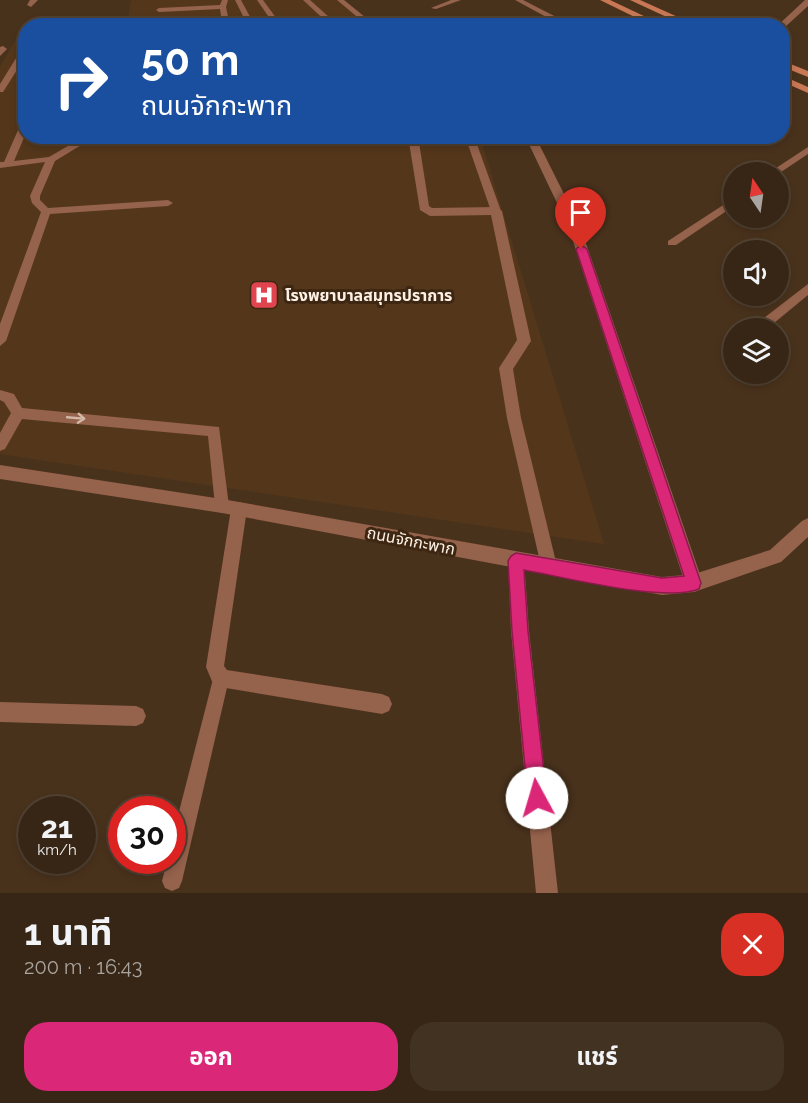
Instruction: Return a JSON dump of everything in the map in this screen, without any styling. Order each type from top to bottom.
[{"type":"main road","points":[[604,0],[644,18]]},
{"type":"main road","points":[[641,1],[677,18]]},
{"type":"main road","points":[[790,67],[808,74]]},
{"type":"main road","points":[[790,82],[808,90]]},
{"type":"street","points":[[790,18],[808,2]]},
{"type":"street","points":[[414,144],[424,208],[430,212],[496,211],[524,341],[506,368],[514,418],[549,566]]},
{"type":"street","points":[[534,144],[574,226],[694,583]]},
{"type":"street","points":[[772,318],[808,288]]},
{"type":"street","name":"ถนนจักกะพาก","points":[[0,472],[230,507],[662,586],[694,583],[776,556],[808,526]]},
{"type":"street","points":[[230,507],[215,667],[221,679],[382,704]]},
{"type":"street","points":[[516,561],[520,631],[547,893]]},
{"type":"street","points":[[0,712],[136,716]]},
{"type":"lane","points":[[238,0],[248,18]]},
{"type":"lane","points":[[260,0],[273,18]]},
{"type":"lane","points":[[306,0],[327,18]]},
{"type":"lane","points":[[340,0],[363,18]]},
{"type":"lane","points":[[434,8],[458,0]]},
{"type":"lane","points":[[518,0],[554,18]]},
{"type":"lane","points":[[159,10],[224,3],[225,18]]},
{"type":"lane","points":[[0,90],[18,62]]},
{"type":"lane","points":[[4,165],[18,137]]},
{"type":"lane","points":[[4,165],[51,159],[78,144]]},
{"type":"lane","points":[[471,144],[496,211]]},
{"type":"lane","points":[[789,163],[808,150]]},
{"type":"lane","points":[[51,159],[34,196],[35,201],[46,211],[168,203]]},
{"type":"lane","points":[[672,243],[723,208]]},
{"type":"lane","points":[[0,341],[46,211]]},
{"type":"lane","points":[[0,395],[9,398],[18,413]]},
{"type":"lane","points":[[0,445],[18,413]]},
{"type":"lane","points":[[18,413],[214,431],[230,507]]},
{"type":"lane","points":[[172,880],[221,679]]},
{"type":"shaded area","points":[[131,0],[338,0],[364,18],[128,18]]},
{"type":"shaded area","name":"โรงพยาบาลสมุทรปราการ","points":[[18,36],[18,144],[482,144],[604,544],[0,454],[0,67]]},
{"type":"place","name":"โรงพยาบาลสมุทรปราการ","points":[[264,295]]},
{"type":"route","points":[[537,798],[520,631],[516,561],[662,586],[694,583],[581,249]]}]
